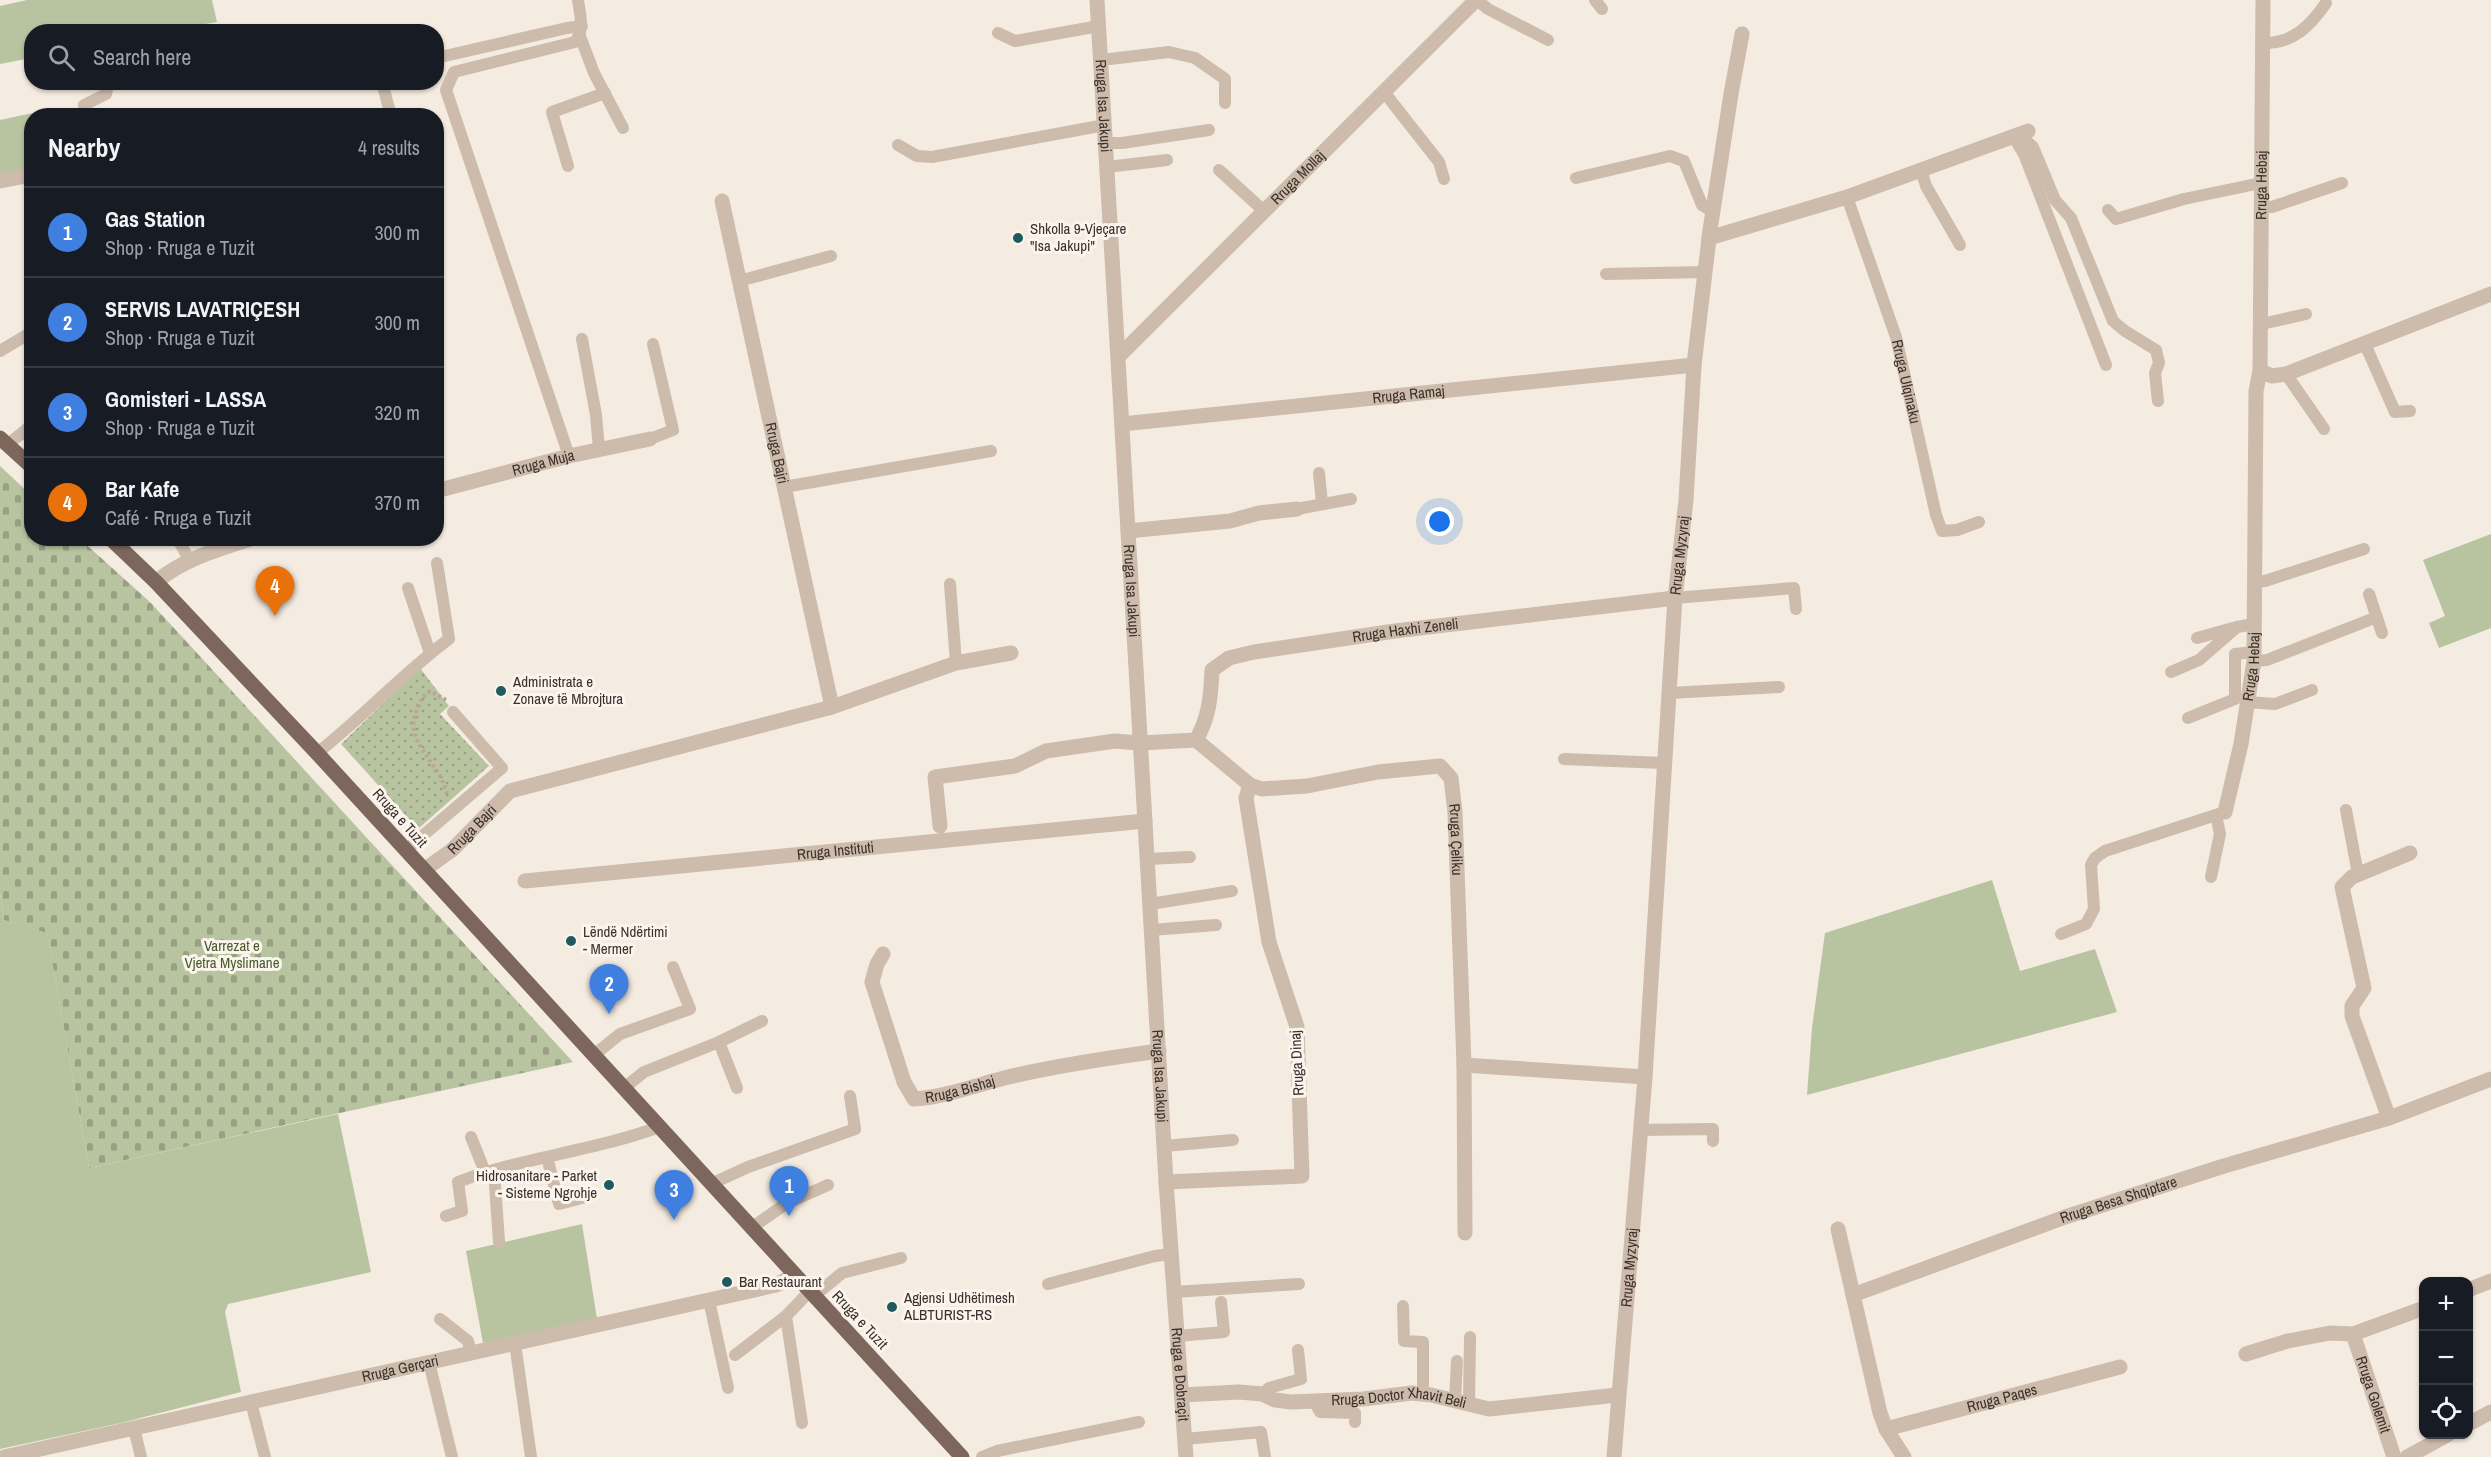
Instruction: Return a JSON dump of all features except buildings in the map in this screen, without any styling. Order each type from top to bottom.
[{"type":"main road","points":[[4,442],[24,460]]},
{"type":"main road","name":"Rruga e Tuzit","points":[[118,546],[156,582],[317,753],[962,1457]]},
{"type":"street","name":"Rruga Isa Jakupi","points":[[1097,0],[1166,1182]]},
{"type":"street","name":"Rruga Mollaj","points":[[1118,357],[1477,0]]},
{"type":"street","name":"Rruga Hebaj","points":[[2220,814],[2241,744],[2254,656],[2256,392],[2260,371],[2263,0]]},
{"type":"street","name":"Rruga Myzyraj","points":[[1614,1457],[1617,1395],[1645,1077],[1675,598],[1686,500],[1694,365],[1709,238],[1742,34]]},
{"type":"street","points":[[1709,238],[1847,197],[2020,134]]},
{"type":"street","points":[[0,181],[24,176]]},
{"type":"street","name":"Rruga Bajri","points":[[722,201],[832,707]]},
{"type":"street","points":[[2260,371],[2272,376],[2286,374],[2491,294]]},
{"type":"street","name":"Rruga Ramaj","points":[[1122,424],[1694,365]]},
{"type":"street","name":"Rruga Muja","points":[[444,489],[569,456],[650,439]]},
{"type":"street","points":[[1128,531],[1230,521],[1259,513],[1297,508]]},
{"type":"street","points":[[156,582],[171,569],[189,559],[229,546]]},
{"type":"street","name":"Rruga Haxhi Zeneli","points":[[1196,740],[1205,724],[1211,698],[1212,670],[1229,658],[1254,652],[1395,631],[1675,598]]},
{"type":"street","name":"Rruga Bajri","points":[[424,870],[452,850],[510,790],[832,707],[956,663],[1011,653]]},
{"type":"street","points":[[940,826],[935,777],[1015,765],[1046,751],[1115,741],[1140,743],[1196,740],[1250,785]]},
{"type":"street","name":"Rruga Çeliku","points":[[1250,785],[1262,789],[1307,786],[1422,766],[1440,766],[1451,778],[1455,812],[1464,1065],[1465,1233]]},
{"type":"street","name":"Rruga Dinaj","points":[[1166,1182],[1302,1176],[1297,1027],[1269,942],[1246,798],[1250,785]]},
{"type":"street","name":"Rruga Instituti","points":[[525,881],[1145,821]]},
{"type":"street","points":[[2389,1118],[2352,1016],[2352,1006],[2364,988],[2342,887],[2345,881],[2358,874],[2410,853]]},
{"type":"street","name":"Rruga Bishaj","points":[[883,954],[877,964],[873,982],[904,1082],[914,1099],[930,1098],[1005,1078],[1159,1051]]},
{"type":"street","points":[[1464,1065],[1645,1077]]},
{"type":"street","name":"Rruga Besa Shqiptare","points":[[1853,1295],[2065,1217],[2224,1166],[2389,1118],[2491,1079]]},
{"type":"street","name":"Rruga e Dobraçit","points":[[1166,1182],[1186,1457]]},
{"type":"street","points":[[1839,1229],[1880,1413],[1886,1429],[1904,1457]]},
{"type":"street","name":"Rruga Gerçari","points":[[4,1457],[776,1285],[795,1275]]},
{"type":"street","points":[[2473,1288],[2491,1281]]},
{"type":"street","points":[[2246,1354],[2288,1341],[2330,1333],[2353,1334],[2419,1310]]},
{"type":"street","name":"Rruga Golemit","points":[[2353,1334],[2394,1457]]},
{"type":"street","name":"Rruga Paqes","points":[[1886,1429],[2120,1367]]},
{"type":"street","name":"Rruga Doctor Xhavit Beli","points":[[1182,1395],[1216,1392],[1262,1394],[1275,1400],[1314,1401],[1423,1394],[1489,1408],[1507,1408],[1617,1395]]},
{"type":"street","points":[[2473,1422],[2491,1412]]},
{"type":"street","points":[[2407,1457],[2440,1439]]},
{"type":"lane","points":[[578,0],[579,35],[622,128]]},
{"type":"lane","points":[[1477,0],[1488,9],[1548,40]]},
{"type":"lane","points":[[2262,43],[2275,44],[2292,38],[2312,22],[2326,3]]},
{"type":"lane","points":[[998,33],[1015,41],[1099,26]]},
{"type":"lane","points":[[444,56],[567,28],[579,35]]},
{"type":"lane","points":[[569,456],[446,90],[454,72],[579,35]]},
{"type":"lane","points":[[1101,60],[1169,52],[1195,58],[1225,79],[1225,103]]},
{"type":"lane","points":[[85,108],[84,105],[106,94],[107,90]]},
{"type":"lane","points":[[384,90],[389,108]]},
{"type":"lane","points":[[1384,92],[1439,162],[1444,179]]},
{"type":"lane","points":[[568,166],[552,112],[604,93]]},
{"type":"lane","points":[[898,145],[917,156],[932,157],[1105,125]]},
{"type":"lane","points":[[1106,143],[1122,143],[1209,130]]},
{"type":"lane","points":[[2020,134],[2024,154],[2106,365]]},
{"type":"lane","points":[[2020,134],[2033,147],[2055,200],[2071,218],[2113,321],[2156,350],[2159,363],[2154,373],[2158,401]]},
{"type":"lane","points":[[1576,178],[1670,156],[1684,161],[1702,205],[1714,212]]},
{"type":"lane","points":[[1107,167],[1167,160]]},
{"type":"lane","points":[[1219,170],[1264,211]]},
{"type":"lane","points":[[1921,170],[1926,186],[1960,245]]},
{"type":"lane","points":[[2108,210],[2116,219],[2184,199],[2261,183]]},
{"type":"lane","points":[[2261,206],[2272,207],[2342,183]]},
{"type":"lane","name":"Rruga Ulqinaku","points":[[1847,197],[1896,337],[1936,515],[1942,531],[1957,530],[1979,522]]},
{"type":"lane","points":[[739,280],[831,256]]},
{"type":"lane","points":[[1606,274],[1706,272]]},
{"type":"lane","points":[[2260,323],[2306,314]]},
{"type":"lane","points":[[0,351],[24,337]]},
{"type":"lane","points":[[582,339],[596,415],[599,449]]},
{"type":"lane","points":[[650,439],[673,430],[653,344]]},
{"type":"lane","points":[[2366,344],[2395,412],[2410,411]]},
{"type":"lane","points":[[2286,374],[2324,429]]},
{"type":"lane","points":[[4,442],[24,430]]},
{"type":"lane","points":[[784,487],[991,452]]},
{"type":"lane","points":[[1319,473],[1322,503]]},
{"type":"lane","points":[[1297,508],[1351,499]]},
{"type":"lane","points":[[182,546],[189,559]]},
{"type":"lane","points":[[2254,582],[2265,581],[2364,549]]},
{"type":"lane","points":[[317,753],[430,653],[449,639],[437,563]]},
{"type":"lane","points":[[950,584],[956,663]]},
{"type":"lane","points":[[408,588],[430,653]]},
{"type":"lane","points":[[1675,598],[1794,588],[1796,609]]},
{"type":"lane","points":[[2369,594],[2382,633]]},
{"type":"lane","points":[[2188,718],[2235,699],[2235,654],[2267,660],[2377,617]]},
{"type":"lane","points":[[2197,638],[2254,624]]},
{"type":"lane","points":[[2171,672],[2199,660],[2237,627]]},
{"type":"lane","points":[[1669,693],[1779,687]]},
{"type":"lane","points":[[2247,702],[2275,704],[2312,690]]},
{"type":"lane","points":[[406,850],[502,768],[453,712]]},
{"type":"lane","points":[[1564,759],[1664,764]]},
{"type":"lane","points":[[2346,810],[2358,874]]},
{"type":"lane","points":[[2061,934],[2086,924],[2094,909],[2091,865],[2095,858],[2105,851],[2220,814],[2220,834],[2211,877]]},
{"type":"lane","points":[[1147,859],[1190,857]]},
{"type":"lane","points":[[1150,904],[1232,891]]},
{"type":"lane","points":[[1151,930],[1216,926]]},
{"type":"lane","points":[[594,1055],[620,1034],[690,1009],[673,967]]},
{"type":"lane","points":[[624,1088],[644,1072],[719,1042],[762,1021]]},
{"type":"lane","points":[[719,1042],[737,1088]]},
{"type":"lane","points":[[711,1184],[748,1167],[855,1129],[850,1096]]},
{"type":"lane","points":[[446,1216],[462,1211],[458,1182],[489,1171],[547,1156],[632,1137],[659,1127]]},
{"type":"lane","points":[[1640,1130],[1713,1129],[1713,1141]]},
{"type":"lane","points":[[471,1137],[489,1171],[499,1242]]},
{"type":"lane","points":[[1164,1146],[1233,1140]]},
{"type":"lane","points":[[547,1156],[560,1204],[586,1197]]},
{"type":"lane","points":[[751,1227],[788,1203],[828,1185]]},
{"type":"lane","points":[[1048,1284],[1171,1254]]},
{"type":"lane","points":[[735,1355],[812,1293],[842,1273],[901,1258]]},
{"type":"lane","points":[[1174,1292],[1299,1284]]},
{"type":"lane","points":[[709,1300],[728,1388]]},
{"type":"lane","points":[[1177,1335],[1224,1332],[1221,1302]]},
{"type":"lane","points":[[1402,1306],[1404,1341],[1423,1342],[1423,1394]]},
{"type":"lane","points":[[786,1316],[802,1423]]},
{"type":"lane","points":[[440,1319],[468,1341],[471,1353]]},
{"type":"lane","points":[[1462,1402],[1470,1337]]},
{"type":"lane","points":[[515,1343],[531,1457]]},
{"type":"lane","points":[[1262,1394],[1269,1388],[1300,1379],[1299,1350]]},
{"type":"lane","points":[[1457,1361],[1462,1402]]},
{"type":"lane","points":[[429,1362],[452,1457]]},
{"type":"lane","points":[[1314,1401],[1320,1412],[1355,1413],[1354,1422]]},
{"type":"lane","points":[[251,1402],[265,1457]]},
{"type":"lane","points":[[982,1457],[1140,1422]]},
{"type":"lane","points":[[134,1428],[141,1457]]},
{"type":"lane","points":[[1185,1439],[1261,1432],[1265,1457]]},
{"type":"path","points":[[450,813],[446,790],[440,775],[417,741],[412,727],[418,705],[424,695],[430,691],[445,699],[453,712]]},
{"type":"green space","points":[[27,0],[212,0],[217,22],[205,24],[24,24],[24,59],[0,64],[0,6]]},
{"type":"green space","points":[[24,115],[24,171],[0,176],[0,120]]},
{"type":"green space","name":"Varrezat e Vjetra Myslimane","points":[[0,466],[24,488],[24,546],[88,546],[150,602],[573,1062],[89,1168],[47,933],[4,920],[0,892]]},
{"type":"green space","points":[[2491,534],[2491,628],[2439,648],[2429,623],[2445,616],[2423,560]]},
{"type":"green space","points":[[420,668],[449,706],[440,714],[489,766],[418,829],[341,744]]},
{"type":"green space","points":[[1992,880],[2020,971],[2095,949],[2117,1012],[1807,1095],[1812,1028],[1825,933]]},
{"type":"green space","points":[[0,892],[4,920],[47,932],[89,1168],[338,1114],[371,1272],[228,1304],[225,1312],[241,1392],[121,1423],[0,1449]]},
{"type":"green space","points":[[582,1224],[597,1319],[483,1343],[466,1251]]},
{"type":"place","name":"Shkolla 9-Vjeçare \"Isa Jakupi\"","points":[[1018,238]]},
{"type":"place","name":"Bar Kafe","points":[[275,616]]},
{"type":"place","name":"Administrata e Zonave të Mbrojtura","points":[[501,691]]},
{"type":"place","name":"Lëndë Ndërtimi - Mermer","points":[[571,941]]},
{"type":"place","name":"SERVIS LAVATRIÇESH","points":[[609,1014]]},
{"type":"place","name":"Hidrosanitare - Parket - Sisteme Ngrohje","points":[[609,1185]]},
{"type":"place","name":"Gas Station","points":[[789,1216]]},
{"type":"place","name":"Gomisteri - LASSA","points":[[674,1220]]},
{"type":"place","name":"Bar Restaurant","points":[[727,1282]]},
{"type":"place","name":"Agjensi Udhëtimesh ALBTURIST-RS","points":[[892,1307]]}]
